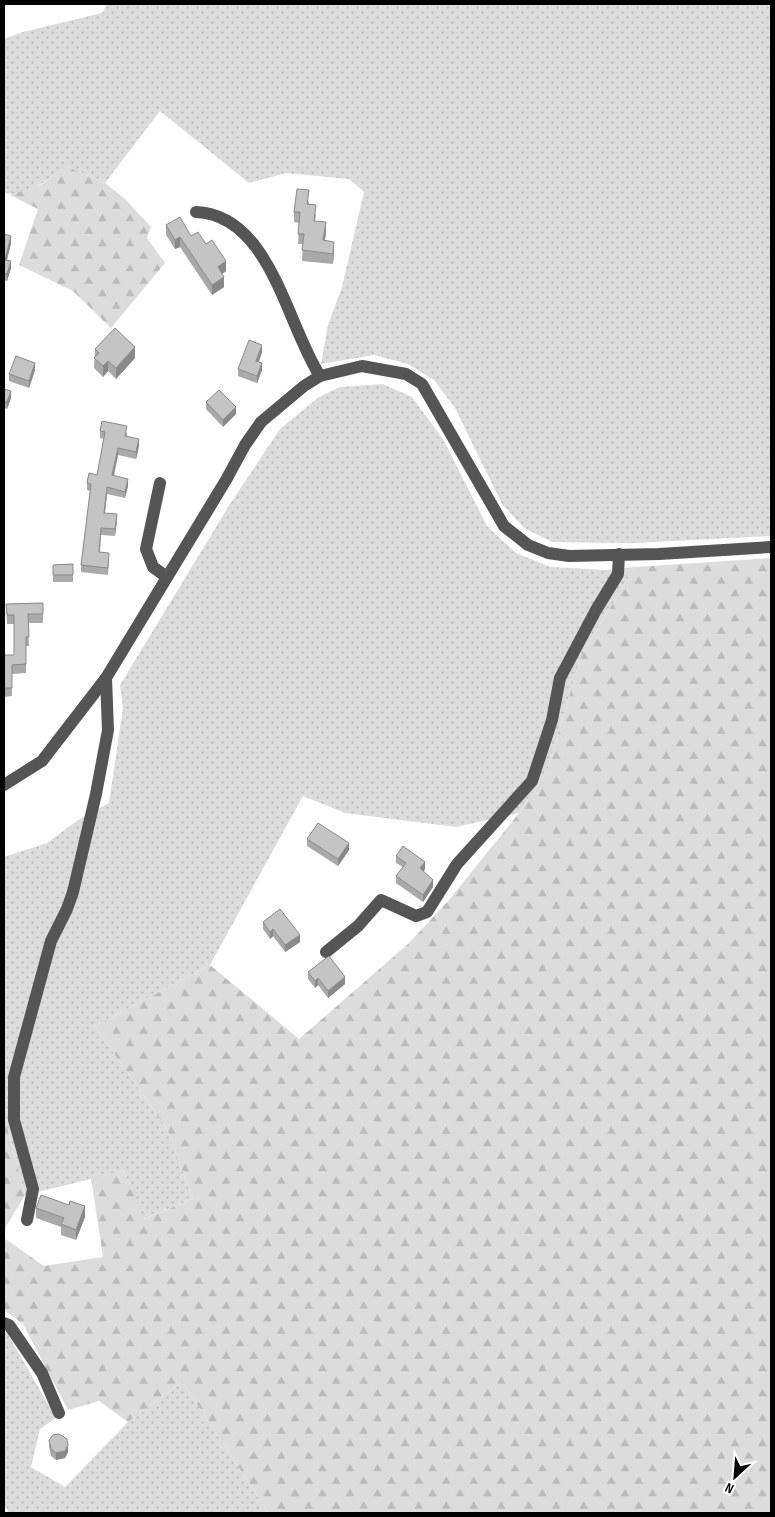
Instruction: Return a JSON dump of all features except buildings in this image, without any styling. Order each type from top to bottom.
[{"type":"street","points":[[196,212],[211,212],[227,219],[244,231],[259,247],[320,376]]},
{"type":"street","points":[[4,785],[42,761],[106,678],[226,480],[245,445],[262,422],[304,386],[320,376],[362,366],[406,374],[422,384],[504,526],[528,544],[548,553],[569,556],[771,547]]},
{"type":"street","points":[[160,483],[146,549],[153,567],[167,577]]},
{"type":"street","points":[[326,952],[358,926],[381,900],[416,916],[427,912],[457,864],[532,781],[552,720],[560,678],[596,610],[618,574],[619,554]]},
{"type":"street","points":[[27,1220],[33,1189],[14,1120],[14,1077],[51,941],[73,892],[96,794],[108,730],[106,678]]},
{"type":"street","points":[[4,1322],[9,1325],[42,1373],[59,1413]]},
{"type":"green space","points":[[107,4],[771,4],[771,536],[635,543],[552,542],[524,528],[502,504],[455,408],[434,380],[408,364],[374,355],[321,364],[328,325],[342,287],[364,192],[349,179],[286,173],[249,183],[160,111],[105,183],[66,166],[45,182],[29,190],[13,194],[4,193],[4,39],[23,32],[102,13]]},
{"type":"green space","points":[[66,166],[105,183],[125,199],[151,227],[147,238],[165,263],[111,328],[73,291],[19,265],[38,209],[10,195],[41,185]]},
{"type":"green space","points":[[383,384],[412,397],[443,439],[487,526],[516,553],[551,567],[606,570],[635,567],[581,656],[547,771],[519,813],[456,827],[345,813],[303,796],[210,965],[95,1026],[167,1129],[193,1199],[143,1219],[124,1171],[25,1195],[4,1115],[4,857],[47,843],[78,820],[109,803],[123,708],[120,685],[230,504],[280,429],[319,397],[340,387]]},
{"type":"green space","points":[[771,558],[771,1513],[269,1513],[182,1382],[128,1422],[99,1401],[68,1410],[23,1324],[4,1310],[4,1238],[44,1266],[103,1257],[91,1178],[124,1171],[144,1219],[193,1199],[167,1129],[95,1026],[210,965],[299,1039],[408,944],[449,900],[519,813],[547,771],[581,656],[635,567]]},
{"type":"green space","points":[[4,1115],[25,1195],[4,1230]]},
{"type":"green space","points":[[4,1331],[7,1333],[56,1418],[40,1429],[31,1467],[65,1487],[128,1422],[182,1382],[269,1513],[9,1513],[4,1504]]}]
